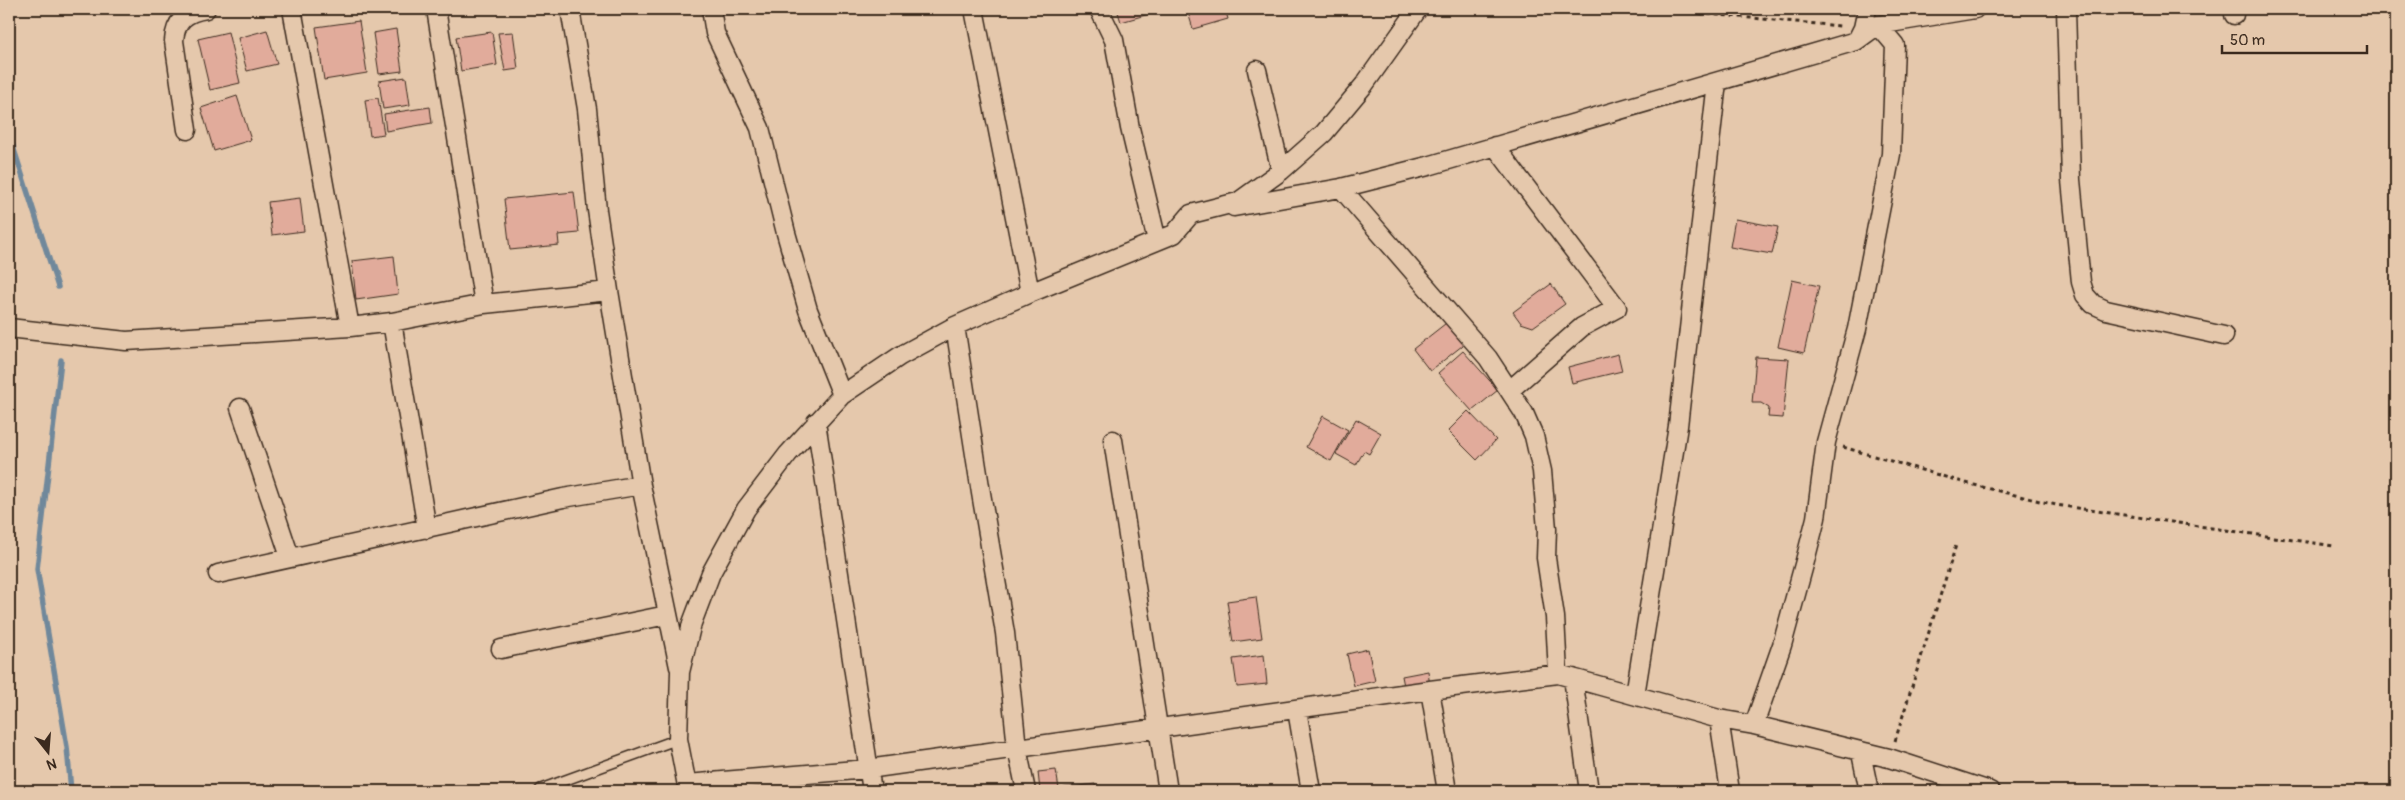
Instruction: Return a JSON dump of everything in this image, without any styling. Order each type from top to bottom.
[{"type":"street","points":[[188,130],[174,41],[175,30],[182,18],[195,10],[206,9]]},
{"type":"street","points":[[292,9],[350,327]]},
{"type":"street","points":[[436,9],[484,304]]},
{"type":"street","points":[[570,9],[587,109],[597,210],[609,291],[641,485],[680,672]]},
{"type":"street","points":[[711,9],[715,33],[760,128],[786,233],[808,310],[842,395]]},
{"type":"street","points":[[975,9],[1030,293]]},
{"type":"street","points":[[1099,9],[1114,40],[1130,128],[1157,241]]},
{"type":"street","points":[[1418,9],[1364,85],[1324,133],[1281,171],[1238,202],[1192,214],[1174,234],[955,326],[900,356],[842,395],[816,422],[788,454],[746,509],[720,557],[692,623],[680,672],[678,739],[688,788],[868,769],[1158,730],[1430,690],[1566,676],[1718,719],[1754,725],[1861,753],[1889,758],[1990,791]]},
{"type":"street","points":[[1866,31],[1867,9]]},
{"type":"street","points":[[1192,214],[1341,188],[1428,166],[1717,82],[1866,31],[1975,9]]},
{"type":"street","points":[[2066,9],[2072,180],[2078,256],[2085,295],[2094,304],[2106,310],[2224,336]]},
{"type":"street","points":[[1754,725],[1782,645],[1811,536],[1826,442],[1857,329],[1891,154],[1895,45],[1866,31]]},
{"type":"street","points":[[1257,70],[1281,171]]},
{"type":"street","points":[[1635,695],[1678,426],[1717,82]]},
{"type":"street","points":[[1495,146],[1617,308],[1582,327],[1510,390]]},
{"type":"street","points":[[1341,188],[1488,358],[1510,390],[1534,436],[1542,471],[1547,529],[1546,558],[1555,617],[1589,791]]},
{"type":"street","points":[[9,328],[126,341],[350,327],[392,322],[484,304],[609,291]]},
{"type":"street","points":[[392,322],[427,529]]},
{"type":"street","points":[[955,326],[1005,633],[1018,748],[1026,791]]},
{"type":"street","points":[[240,408],[290,557]]},
{"type":"street","points":[[816,422],[872,791]]},
{"type":"street","points":[[1113,440],[1168,791]]},
{"type":"street","points":[[218,574],[563,498],[641,485]]},
{"type":"street","points":[[501,649],[667,615]]},
{"type":"street","points":[[1430,690],[1447,791]]},
{"type":"street","points":[[1297,710],[1311,791]]},
{"type":"street","points":[[1718,719],[1730,791]]},
{"type":"street","points":[[1861,753],[1869,791]]},
{"type":"lane","points":[[539,791],[541,788],[678,739]]},
{"type":"path","points":[[1652,9],[1866,31]]},
{"type":"path","points":[[1826,442],[1966,483],[2056,505],[2334,546]]},
{"type":"path","points":[[1889,758],[1956,546]]},
{"type":"building","points":[[1117,9],[1163,9],[1163,10],[1121,22]]},
{"type":"building","points":[[1187,9],[1225,9],[1228,19],[1193,29]]},
{"type":"building","points":[[359,21],[367,73],[324,80],[316,27]]},
{"type":"building","points":[[396,29],[402,71],[379,74],[373,33]]},
{"type":"building","points":[[267,30],[277,64],[247,71],[238,38]]},
{"type":"building","points":[[228,32],[240,83],[210,90],[198,39]]},
{"type":"building","points":[[492,32],[497,65],[461,71],[456,37]]},
{"type":"building","points":[[513,32],[518,69],[505,71],[498,33]]},
{"type":"building","points":[[406,77],[410,105],[383,109],[379,81]]},
{"type":"building","points":[[237,96],[251,140],[214,151],[201,108]]},
{"type":"building","points":[[378,98],[384,134],[370,136],[365,100]]},
{"type":"building","points":[[430,107],[432,123],[386,131],[384,114]]},
{"type":"building","points":[[574,192],[579,233],[558,235],[559,245],[510,250],[504,199]]},
{"type":"building","points":[[300,198],[304,231],[272,235],[268,202]]},
{"type":"building","points":[[1735,219],[1778,227],[1772,254],[1730,247]]},
{"type":"building","points":[[394,256],[398,294],[356,300],[352,261]]},
{"type":"building","points":[[1792,280],[1819,286],[1804,353],[1778,347]]},
{"type":"building","points":[[1551,284],[1565,304],[1533,327],[1521,323],[1513,312]]},
{"type":"building","points":[[1450,320],[1467,342],[1430,371],[1413,349]]},
{"type":"building","points":[[1463,351],[1498,390],[1472,411],[1438,373]]},
{"type":"building","points":[[1618,354],[1622,371],[1572,383],[1568,367]]},
{"type":"building","points":[[1756,357],[1789,359],[1783,418],[1768,417],[1769,408],[1761,403],[1752,403]]},
{"type":"building","points":[[1468,411],[1496,440],[1477,460],[1448,431]]},
{"type":"building","points":[[1323,416],[1348,430],[1331,461],[1306,447]]},
{"type":"building","points":[[1356,419],[1381,433],[1369,454],[1364,451],[1356,465],[1336,454]]},
{"type":"building","points":[[1256,597],[1262,638],[1233,642],[1227,601]]},
{"type":"building","points":[[1368,649],[1375,681],[1354,686],[1347,654]]},
{"type":"building","points":[[1264,655],[1267,684],[1237,687],[1233,659]]},
{"type":"building","points":[[1428,671],[1430,687],[1405,691],[1402,676]]},
{"type":"building","points":[[1056,770],[1059,789],[1040,791],[1038,772]]},
{"type":"building","points":[[1095,784],[1096,791],[1064,791],[1064,788]]},
{"type":"waterway","points":[[9,134],[58,287]]},
{"type":"waterway","points":[[61,360],[37,569],[67,747],[71,791]]}]
